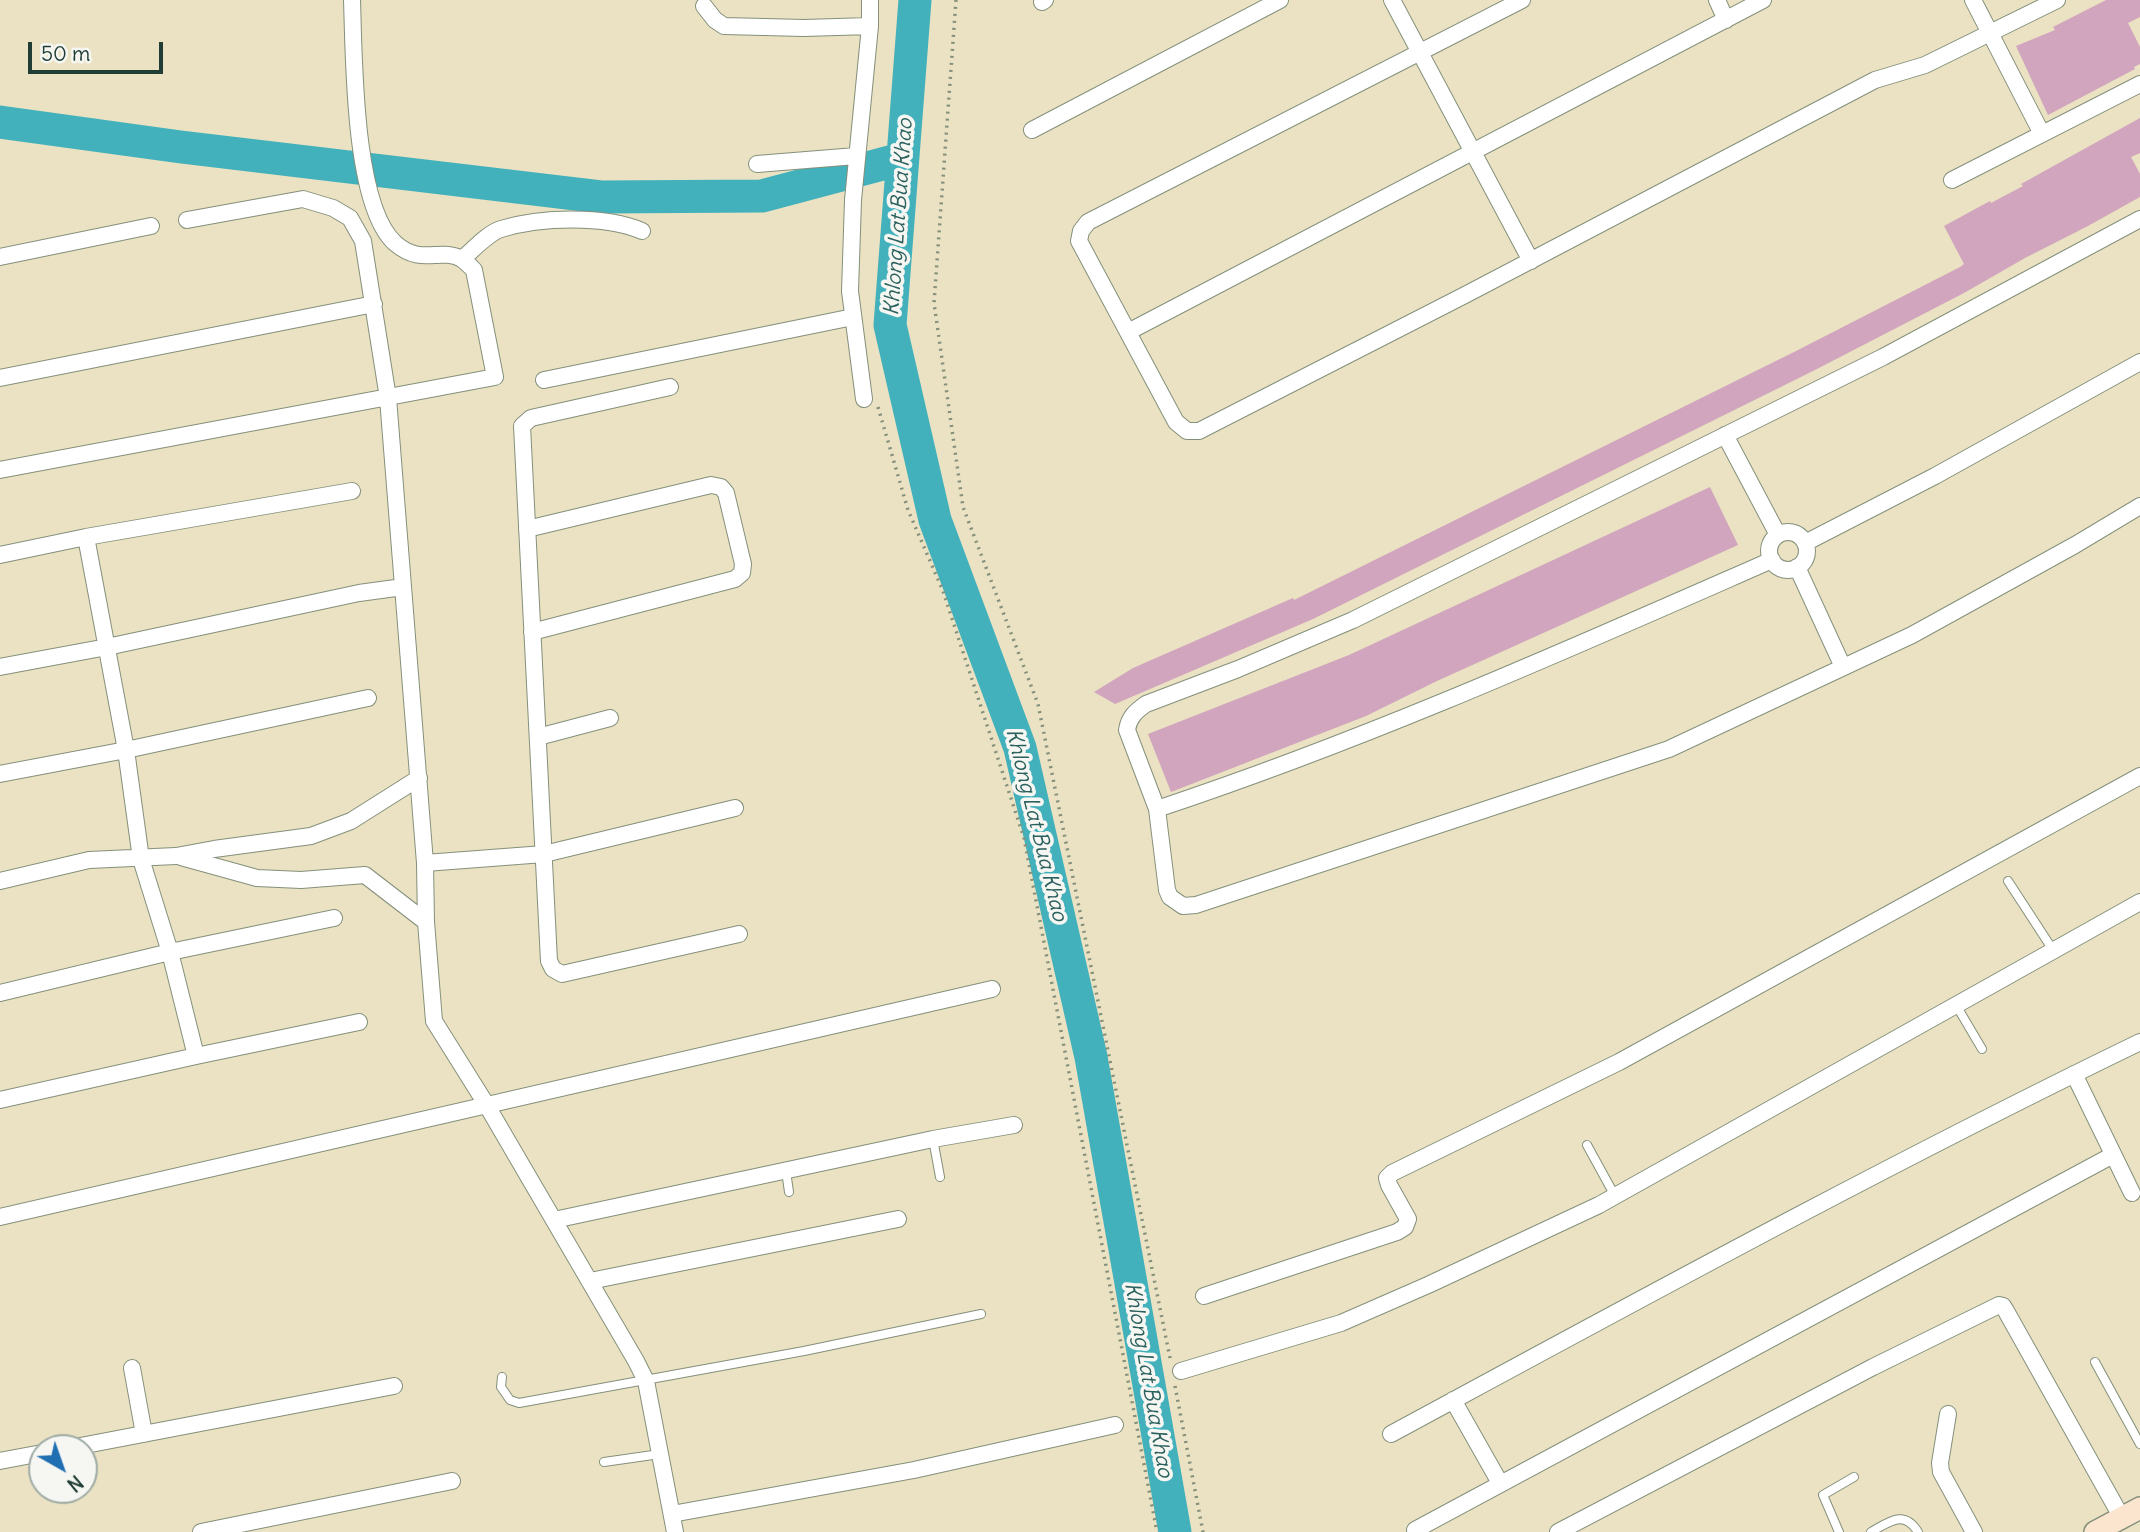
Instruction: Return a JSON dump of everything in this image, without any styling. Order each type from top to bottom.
[{"type":"street","points":[[0,470],[495,377],[474,270],[462,259],[448,256],[414,256],[394,243],[372,204],[357,124],[352,0]]},
{"type":"street","points":[[870,0],[870,26],[853,200],[850,291],[870,399]]},
{"type":"street","points":[[1032,130],[1280,0]]},
{"type":"street","points":[[1392,0],[1531,261]]},
{"type":"street","points":[[1522,0],[1088,222],[1081,231],[1079,241],[1177,422],[1187,431],[1199,431],[1531,261],[1875,80],[1925,65],[2057,0]]},
{"type":"street","points":[[1717,0],[1726,20]]},
{"type":"street","points":[[1128,332],[1763,0]]},
{"type":"street","points":[[1973,0],[2042,134]]},
{"type":"street","points":[[704,6],[715,20],[724,26],[870,26]]},
{"type":"street","points":[[1952,180],[2140,84]]},
{"type":"street","points":[[757,164],[857,150]]},
{"type":"street","points":[[187,220],[303,199],[333,208],[350,218],[363,241],[388,398],[419,778],[434,1021],[486,1104],[646,1381],[676,1532]]},
{"type":"street","points":[[462,259],[498,229],[554,219],[626,224],[642,231]]},
{"type":"street","points":[[2140,219],[1884,357],[1353,620],[1238,669],[1146,704],[1136,711],[1128,722],[1127,730],[1157,809],[1167,890],[1170,897],[1183,906],[1195,905],[1669,749],[1924,628],[2140,506]]},
{"type":"street","points":[[0,257],[150,226]]},
{"type":"street","points":[[0,377],[374,304]]},
{"type":"street","points":[[544,380],[853,317]]},
{"type":"street","points":[[1805,543],[1947,470],[2140,362]]},
{"type":"street","points":[[670,387],[530,418],[522,426],[549,961],[553,970],[562,974],[739,933]]},
{"type":"street","points":[[1725,435],[1778,535]]},
{"type":"street","points":[[527,529],[712,485],[721,487],[726,493],[743,564],[742,573],[734,579],[533,632]]},
{"type":"street","points":[[0,555],[86,537],[352,491]]},
{"type":"street","points":[[1791,532],[1802,537],[1806,557],[1797,567],[1783,569],[1772,560],[1771,544],[1778,535],[1791,532]]},
{"type":"street","points":[[86,537],[126,750],[141,859],[170,952],[196,1056]]},
{"type":"street","points":[[1157,809],[1375,730],[1577,647],[1772,560]]},
{"type":"street","points":[[1797,567],[1843,667]]},
{"type":"street","points":[[0,667],[359,593],[403,587]]},
{"type":"street","points":[[0,774],[368,698]]},
{"type":"street","points":[[538,737],[610,718]]},
{"type":"street","points":[[1204,1296],[1405,1227],[1408,1219],[1387,1178],[1392,1173],[1619,1062],[2140,776]]},
{"type":"street","points":[[0,881],[89,860],[176,856],[311,836],[351,821],[419,778]]},
{"type":"street","points":[[425,863],[544,854],[735,808]]},
{"type":"street","points":[[176,856],[257,878],[301,880],[365,876],[426,922]]},
{"type":"street","points":[[1176,1375],[1342,1323],[1558,1226],[2140,902]]},
{"type":"street","points":[[0,993],[170,952],[334,918]]},
{"type":"street","points":[[0,1217],[992,989]]},
{"type":"street","points":[[0,1101],[359,1022]]},
{"type":"street","points":[[1391,1434],[1662,1287],[1989,1116],[2140,1042]]},
{"type":"street","points":[[2074,1074],[2132,1193]]},
{"type":"street","points":[[554,1220],[933,1139],[1014,1125]]},
{"type":"street","points":[[1415,1530],[2113,1155]]},
{"type":"street","points":[[590,1281],[898,1219]]},
{"type":"street","points":[[1558,1532],[1873,1367],[1998,1305],[2007,1311],[2131,1513],[2095,1532]]},
{"type":"street","points":[[132,1368],[144,1434]]},
{"type":"street","points":[[98,1443],[394,1385]]},
{"type":"street","points":[[1453,1401],[1500,1483]]},
{"type":"street","points":[[1948,1414],[1941,1472],[1975,1532]]},
{"type":"street","points":[[672,1514],[914,1470],[1115,1425]]},
{"type":"street","points":[[0,1461],[28,1456]]},
{"type":"street","points":[[201,1532],[261,1526],[452,1481]]},
{"type":"lane","points":[[2008,881],[2053,950]]},
{"type":"lane","points":[[1955,1005],[1982,1049]]},
{"type":"lane","points":[[933,1139],[940,1177]]},
{"type":"lane","points":[[1587,1145],[1615,1196]]},
{"type":"lane","points":[[786,1171],[789,1192]]},
{"type":"lane","points":[[502,1377],[501,1387],[510,1400],[519,1403],[646,1381],[981,1314]]},
{"type":"lane","points":[[2095,1362],[2140,1444]]},
{"type":"lane","points":[[604,1462],[660,1454]]},
{"type":"lane","points":[[1839,1532],[1823,1495],[1854,1477]]},
{"type":"lane","points":[[1871,1532],[1894,1519],[1911,1522],[1918,1532]]},
{"type":"path","points":[[956,0],[934,303],[963,507],[1038,704],[1176,1375],[1203,1532]]},
{"type":"path","points":[[870,399],[908,510],[947,603],[1024,838],[1157,1532]]},
{"type":"building","points":[[2106,0],[2140,0],[2140,17],[2128,23],[2140,47],[2140,64],[2048,115],[2016,46],[2055,30],[2053,27]]},
{"type":"building","points":[[2140,118],[2140,153],[2131,157],[2140,174],[2140,197],[2088,226],[1815,370],[1313,619],[1115,704],[1094,692],[1133,668],[1293,598],[1294,600],[1960,267],[1964,264],[1944,226],[2023,186],[2021,184]]},
{"type":"building","points":[[1710,487],[1738,545],[1437,681],[1366,716],[1171,792],[1148,734],[1349,655]]},
{"type":"waterway","name":"Khlong Lat Bua Khao","points":[[915,0],[890,325],[935,520],[1020,748],[1091,1057],[1175,1532]]},
{"type":"waterway","points":[[0,122],[181,147],[601,197],[762,196],[901,159]]}]
